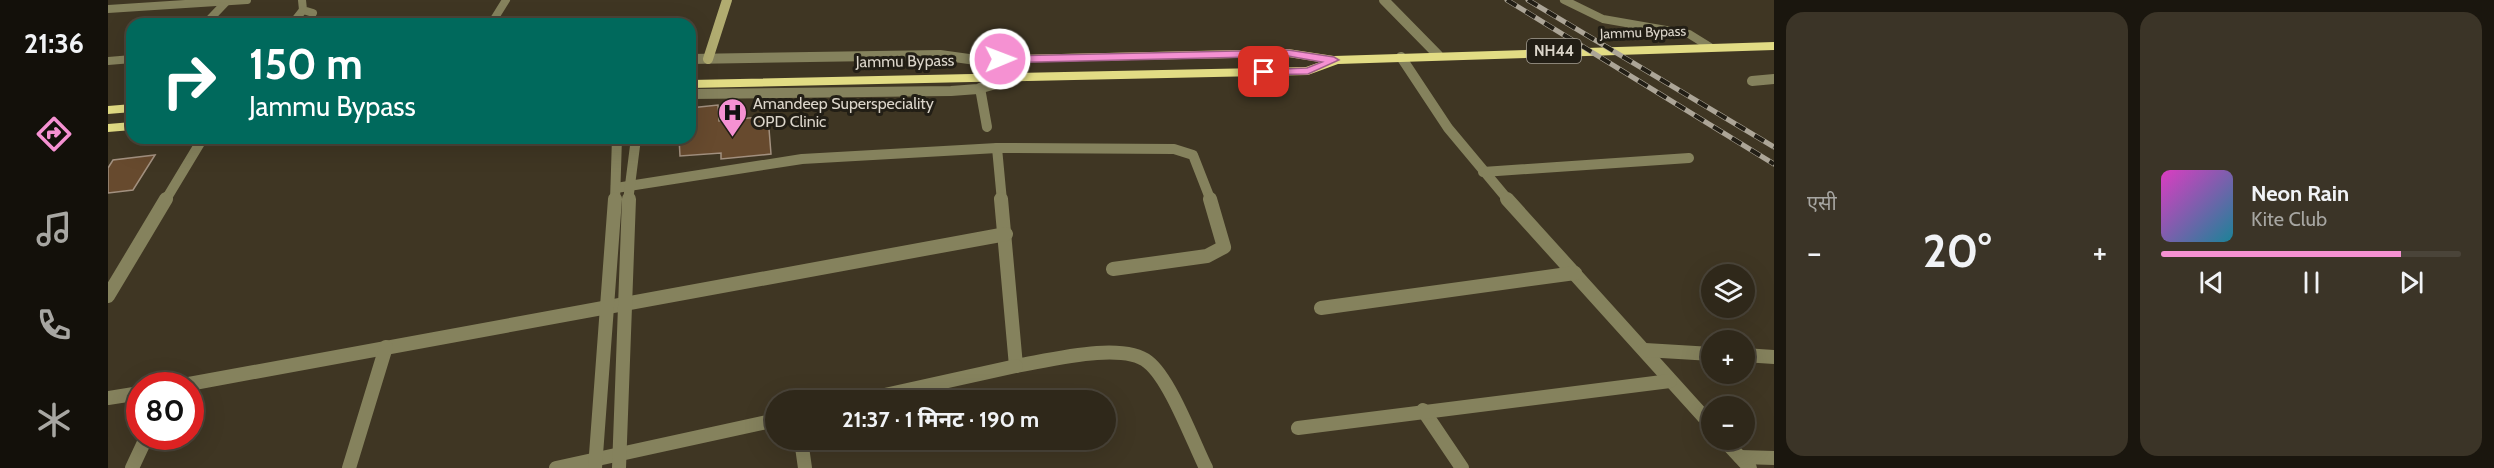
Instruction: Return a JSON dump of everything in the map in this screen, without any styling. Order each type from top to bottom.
[{"type":"highway","name":"Jammu Bypass","points":[[976,60],[1288,53],[1334,60],[1774,46]]},
{"type":"highway","name":"Jammu Bypass","points":[[696,84],[1308,71],[1334,60]]},
{"type":"highway","points":[[108,110],[126,108]]},
{"type":"highway","points":[[108,128],[126,126]]},
{"type":"main road","points":[[708,59],[727,0]]},
{"type":"street","points":[[1384,0],[1438,55]]},
{"type":"street","points":[[696,59],[940,55],[976,60]]},
{"type":"street","points":[[1401,57],[1448,128],[1483,172],[1701,414]]},
{"type":"street","points":[[696,94],[951,91],[980,88],[1018,77]]},
{"type":"street","points":[[1752,81],[1774,80]]},
{"type":"street","points":[[980,88],[987,127]]},
{"type":"street","points":[[108,296],[199,144]]},
{"type":"street","points":[[618,144],[623,187],[626,303],[619,461]]},
{"type":"street","points":[[596,464],[606,307],[623,187],[634,144]]},
{"type":"street","points":[[623,187],[802,159],[997,148],[1174,149],[1193,155],[1200,168],[1224,240],[1224,247],[1207,256],[1113,269]]},
{"type":"street","points":[[997,148],[1016,366]]},
{"type":"street","points":[[1483,172],[1689,158]]},
{"type":"street","points":[[204,381],[1006,234]]},
{"type":"street","points":[[1321,308],[1575,273]]},
{"type":"street","points":[[348,468],[386,347]]},
{"type":"street","points":[[1645,350],[1701,353]]},
{"type":"street","points":[[907,390],[1016,366],[1120,353],[1137,356],[1148,362],[1157,372],[1206,468]]},
{"type":"street","points":[[1755,356],[1774,357]]},
{"type":"street","points":[[1298,428],[1423,410],[1670,381]]},
{"type":"street","points":[[108,398],[126,395]]},
{"type":"street","points":[[1423,410],[1462,468]]},
{"type":"street","points":[[556,468],[619,461],[765,423]]},
{"type":"street","points":[[132,468],[140,450]]},
{"type":"street","points":[[802,450],[805,468]]},
{"type":"street","points":[[1734,450],[1745,462],[1774,458]]},
{"type":"lane","points":[[211,18],[228,0]]},
{"type":"lane","points":[[108,9],[247,0]]},
{"type":"lane","points":[[297,18],[303,10],[302,0]]},
{"type":"lane","points":[[495,18],[506,0]]},
{"type":"lane","points":[[1564,0],[1603,19],[1689,34],[1710,47]]},
{"type":"lane","points":[[303,10],[314,13]]},
{"type":"lane","points":[[108,61],[126,60]]},
{"type":"building","points":[[718,105],[719,121],[768,116],[771,154],[721,159],[721,153],[680,156],[679,144],[696,144],[696,107]]},
{"type":"building","points":[[155,155],[133,190],[108,193],[108,168],[113,160]]},
{"type":"railway","points":[[1507,0],[1774,164]]},
{"type":"railway","points":[[1528,0],[1774,147]]},
{"type":"place","name":"Amandeep Superspeciality OPD Clinic","points":[[732,138]]},
{"type":"route","points":[[1000,59],[1288,53],[1334,60],[1308,71],[1264,72]]}]
